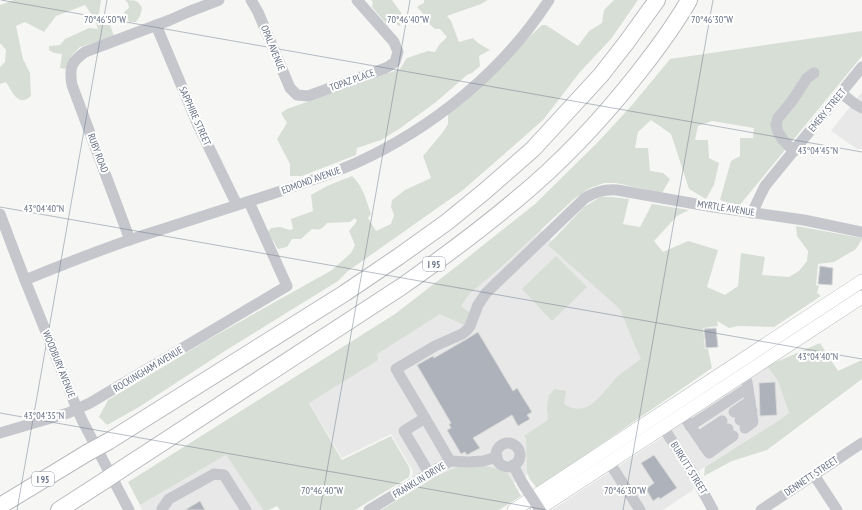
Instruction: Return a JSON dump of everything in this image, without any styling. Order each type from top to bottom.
[{"type":"highway","name":"I 95","points":[[0,506],[338,297],[447,222],[485,192],[533,149],[596,81],[626,44],[657,0]]},
{"type":"highway","name":"I 95","points":[[58,510],[401,287],[444,257],[518,199],[568,152],[610,108],[670,31],[689,0]]},
{"type":"main road","points":[[514,510],[862,281]]},
{"type":"main road","points":[[538,510],[862,297]]},
{"type":"street","points":[[156,25],[219,0]]},
{"type":"street","name":"OPAL AVENUE","points":[[251,0],[258,12],[290,88],[297,95]]},
{"type":"street","name":"TOPAZ PLACE","points":[[297,95],[308,96],[386,68],[394,62],[398,52],[394,42],[358,0]]},
{"type":"street","name":"EDMOND AVENUE","points":[[25,280],[71,261],[130,240],[328,175],[384,148],[431,120],[464,95],[502,60],[532,24],[549,0]]},
{"type":"street","name":"RUBY ROAD","points":[[130,240],[72,85],[70,76],[72,66],[77,58],[85,52],[156,25]]},
{"type":"street","name":"SAPPHIRE STREET","points":[[156,25],[198,125],[238,205]]},
{"type":"street","name":"EMERY STREET","points":[[752,213],[765,186],[862,67]]},
{"type":"street","points":[[794,151],[783,140],[776,125],[778,118],[792,102],[807,78],[814,73]]},
{"type":"street","points":[[841,93],[862,108]]},
{"type":"street","name":"MYRTLE AVENUE","points":[[425,418],[396,369],[435,346],[462,334],[467,330],[478,305],[486,293],[590,194],[610,189],[752,213],[804,220],[862,232]]},
{"type":"street","name":"ROCKINGHAM AVENUE","points":[[0,433],[37,423],[77,409],[110,392],[287,286],[249,202]]},
{"type":"street","name":"WOODBURY AVENUE","points":[[0,214],[77,409],[129,510]]},
{"type":"street","points":[[746,373],[751,406],[753,422],[740,420],[751,406]]},
{"type":"street","points":[[690,426],[748,388]]},
{"type":"street","points":[[683,415],[709,453],[728,429],[701,441]]},
{"type":"street","points":[[429,473],[404,431],[425,418],[450,461]]},
{"type":"street","name":"BURKITT STREET","points":[[663,427],[694,475],[713,510]]},
{"type":"street","points":[[508,443],[518,448],[520,455],[518,461],[513,465],[508,466],[498,461],[497,450],[500,446],[508,443]]},
{"type":"street","name":"DENNETT STREET","points":[[761,510],[862,443]]},
{"type":"street","name":"FRANKLIN DRIVE","points":[[369,510],[450,461],[483,461],[497,457]]},
{"type":"street","points":[[609,462],[640,510]]},
{"type":"street","points":[[513,465],[538,510]]},
{"type":"street","points":[[162,510],[169,498],[214,474],[224,475],[246,510]]},
{"type":"street","points":[[814,475],[837,510]]},
{"type":"shaded area","points":[[14,0],[101,0],[99,14],[104,25],[110,25],[114,36],[80,47],[72,55],[65,69],[60,68],[62,54],[54,53],[49,50],[49,46],[60,45],[65,39],[89,28],[98,29],[94,18],[85,5],[56,16],[44,32],[25,22],[16,26],[23,59],[30,73],[31,96],[22,100],[19,99],[13,94],[6,82],[0,84],[0,67],[5,62],[6,50],[0,43],[0,5]]},
{"type":"shaded area","points":[[125,0],[136,1],[142,8],[140,16],[136,22],[129,22],[125,15],[124,12],[129,8],[128,3]]},
{"type":"shaded area","points":[[371,0],[392,0],[407,21],[399,26],[394,21],[388,26],[372,7],[373,2]]},
{"type":"shaded area","points":[[424,0],[488,0],[447,16],[451,21],[459,42],[473,38],[478,43],[490,50],[479,56],[480,66],[472,73],[467,75],[436,102],[399,129],[381,140],[357,148],[356,155],[302,176],[290,176],[290,164],[277,139],[287,123],[281,113],[287,109],[400,69],[407,58],[428,51],[435,52],[439,45],[447,37],[440,29],[435,29],[427,22],[424,24],[426,17],[417,7],[424,3]]},
{"type":"shaded area","points":[[614,0],[638,0],[611,39],[580,72],[543,120],[463,190],[348,271],[338,281],[228,349],[139,407],[107,425],[99,417],[108,400],[211,338],[332,270],[351,253],[355,245],[349,231],[357,221],[355,218],[350,222],[327,223],[320,229],[312,229],[301,239],[292,239],[287,247],[278,249],[268,232],[271,228],[280,227],[290,230],[293,229],[291,219],[313,211],[311,195],[327,186],[352,176],[359,184],[364,194],[371,214],[368,218],[376,231],[391,224],[394,215],[391,207],[392,200],[405,190],[431,178],[423,156],[448,124],[448,114],[542,25],[546,25],[578,46],[589,31],[602,23],[604,10]]},
{"type":"shaded area","points":[[862,31],[862,56],[739,206],[720,200],[731,161],[740,156],[740,138],[753,138],[754,128],[712,121],[698,126],[695,140],[708,140],[709,158],[719,163],[714,185],[706,199],[689,189],[671,134],[651,120],[638,132],[635,148],[648,148],[650,171],[663,173],[670,179],[662,193],[616,183],[604,183],[590,188],[574,199],[501,267],[469,294],[461,306],[470,313],[464,325],[440,314],[377,354],[378,360],[309,403],[342,460],[391,436],[409,467],[409,477],[355,510],[280,510],[277,506],[269,510],[263,510],[226,455],[140,505],[128,482],[395,314],[457,266],[535,204],[598,142],[633,104],[670,59]]},
{"type":"shaded area","points":[[862,92],[862,149],[857,149],[831,131]]},
{"type":"shaded area","points":[[600,197],[629,199],[623,224],[640,227],[652,204],[689,210],[677,216],[654,241],[663,252],[688,241],[718,250],[707,287],[725,295],[738,286],[741,253],[765,257],[762,275],[789,277],[799,271],[807,261],[808,251],[797,236],[796,226],[862,238],[856,249],[834,262],[818,264],[816,285],[819,286],[817,293],[821,296],[774,327],[738,326],[729,328],[717,321],[718,326],[703,328],[705,349],[708,349],[712,368],[537,488],[529,478],[527,470],[526,438],[524,436],[548,420],[547,408],[549,395],[555,389],[566,391],[564,404],[573,408],[588,406],[601,396],[618,376],[641,359],[620,309],[548,245],[584,207]]},
{"type":"shaded area","points":[[532,222],[621,305],[667,389],[470,510],[432,510],[412,478],[413,471],[391,434],[342,458],[307,399]]},
{"type":"shaded area","points":[[556,256],[587,287],[552,321],[522,289]]},
{"type":"shaded area","points":[[820,343],[838,371],[862,360],[862,379],[767,450],[732,461],[704,476],[705,467],[789,413],[778,381],[767,366]]},
{"type":"shaded area","points":[[767,366],[778,381],[789,413],[698,471],[693,490],[663,510],[552,510],[663,437],[671,427]]},
{"type":"shaded area","points":[[226,455],[263,510],[142,510],[140,505]]},
{"type":"shaded area","points":[[465,465],[478,465],[495,468],[508,474],[521,496],[499,510],[381,510],[435,477]]},
{"type":"building","points":[[820,266],[833,268],[832,285],[818,284]]},
{"type":"building","points":[[716,328],[718,347],[706,348],[704,329]]},
{"type":"building","points":[[478,332],[513,391],[517,388],[532,412],[527,415],[530,419],[518,426],[512,415],[473,438],[480,448],[467,455],[465,452],[461,454],[447,430],[451,428],[449,424],[451,423],[417,365],[433,356],[434,358]]},
{"type":"building","points":[[775,382],[777,415],[760,416],[759,383]]},
{"type":"building","points":[[654,455],[677,488],[660,499],[659,497],[653,501],[646,489],[654,483],[641,463]]},
{"type":"building","points":[[200,501],[205,510],[185,510]]}]
